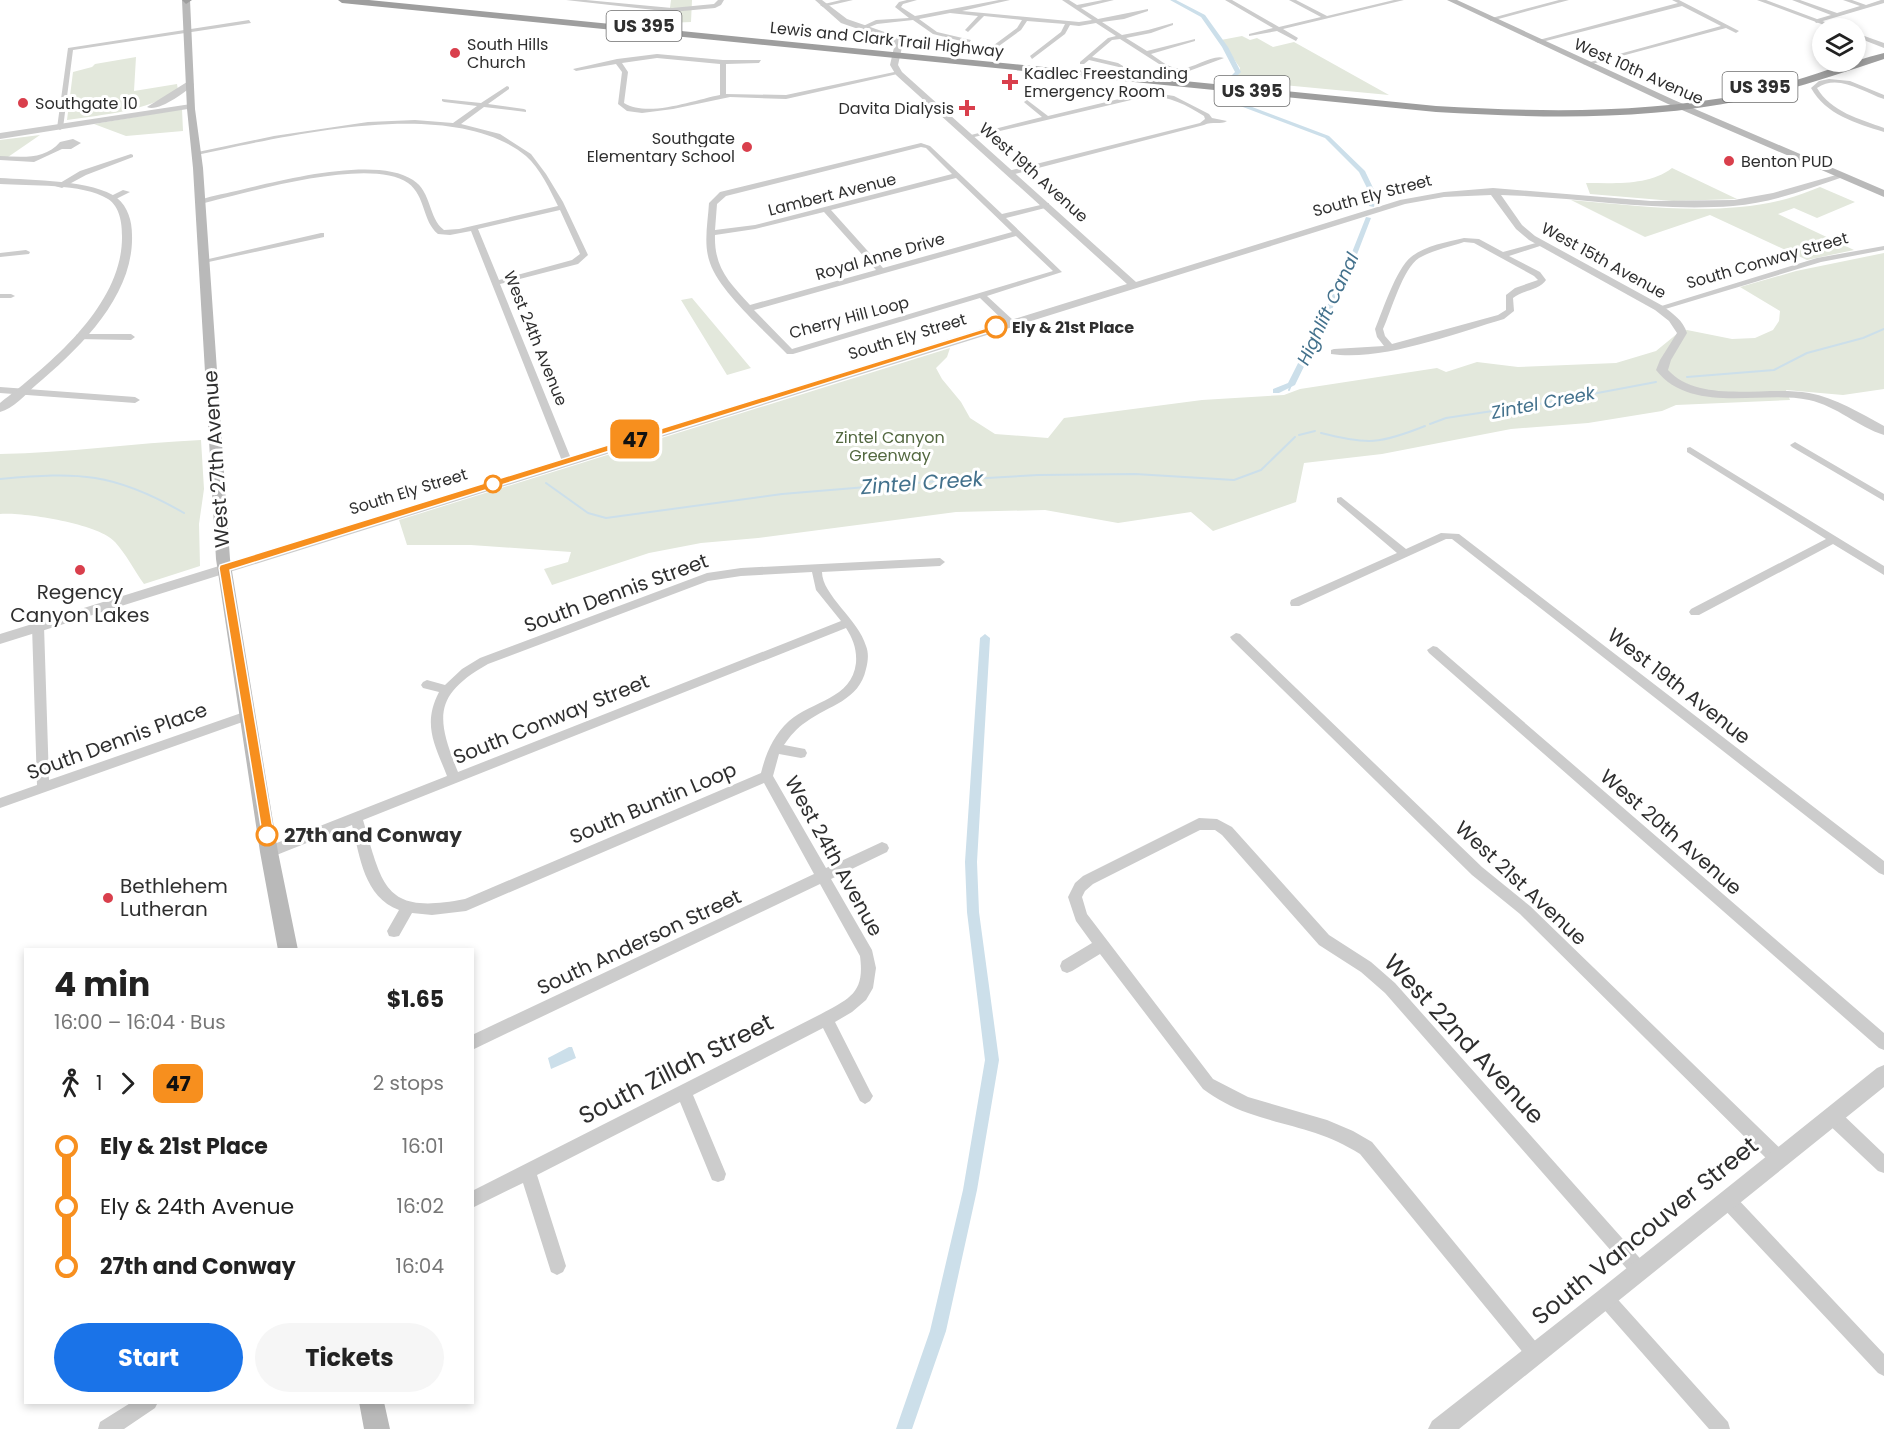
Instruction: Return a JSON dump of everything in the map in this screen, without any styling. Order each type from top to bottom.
[{"type":"highway","name":"Lewis and Clark Trail Highway","points":[[342,0],[896,53]]},
{"type":"highway","name":"Lewis and Clark Trail Highway","points":[[391,0],[1470,111],[1572,113],[1676,104]]},
{"type":"highway","points":[[1866,55],[1884,48]]},
{"type":"highway","name":"US 395","points":[[1676,104],[1766,92],[1884,56]]},
{"type":"highway","name":"US 395","points":[[1676,104],[1755,88],[1812,72]]},
{"type":"main road","name":"West 27th Avenue","points":[[187,0],[190,104],[200,202],[224,568],[269,852],[288,948]]},
{"type":"main road","name":"West 10th Avenue","points":[[1451,0],[1586,64],[1884,194]]},
{"type":"main road","points":[[372,1404],[377,1429]]},
{"type":"street","points":[[570,0],[684,10],[720,2]]},
{"type":"street","points":[[633,6],[640,0]]},
{"type":"street","points":[[820,2],[850,0]]},
{"type":"street","points":[[914,0],[897,5],[934,33],[969,41]]},
{"type":"street","points":[[862,28],[876,22],[914,19],[1007,0]]},
{"type":"street","points":[[1065,0],[1170,69],[1177,70],[1203,65],[1221,58]]},
{"type":"street","points":[[1076,7],[1111,0]]},
{"type":"street","points":[[1228,0],[1296,39]]},
{"type":"street","points":[[1292,0],[1325,17]]},
{"type":"street","points":[[1357,0],[1371,7]]},
{"type":"street","points":[[1251,34],[1401,0]]},
{"type":"street","points":[[1491,19],[1566,0]]},
{"type":"street","points":[[1674,0],[1736,31]]},
{"type":"street","points":[[1760,0],[1812,20]]},
{"type":"street","points":[[1795,0],[1837,15]]},
{"type":"street","points":[[1846,0],[1865,6]]},
{"type":"street","points":[[1826,18],[1884,1]]},
{"type":"street","points":[[617,61],[625,72],[621,104],[627,112],[652,111],[738,94],[778,98],[900,74],[894,64],[899,44],[896,39],[844,21],[820,2]]},
{"type":"street","points":[[1538,41],[1682,4]]},
{"type":"street","points":[[948,11],[1068,23],[1099,22],[1146,10]]},
{"type":"street","points":[[968,30],[982,15]]},
{"type":"street","points":[[992,49],[1019,29],[1024,19]]},
{"type":"street","points":[[60,126],[70,49],[249,22]]},
{"type":"street","points":[[1032,57],[1063,33],[1068,23]]},
{"type":"street","points":[[1082,63],[1110,39],[1149,32],[1171,24]]},
{"type":"street","points":[[1586,64],[1726,26]]},
{"type":"street","points":[[1146,53],[1173,48],[1193,40]]},
{"type":"street","points":[[1866,40],[1884,48]]},
{"type":"street","points":[[576,69],[657,56],[723,62],[759,61]]},
{"type":"street","points":[[1088,58],[1116,64],[1121,68]]},
{"type":"street","points":[[723,62],[723,96]]},
{"type":"street","name":"West 19th Avenue","points":[[900,74],[1134,285]]},
{"type":"street","points":[[1884,97],[1839,80],[1817,85],[1815,91],[1831,107],[1884,130]]},
{"type":"street","points":[[127,113],[162,102],[190,84]]},
{"type":"street","points":[[453,126],[507,88]]},
{"type":"street","points":[[970,136],[1142,95],[1173,96],[1207,115],[1209,120]]},
{"type":"street","points":[[444,100],[524,111]]},
{"type":"street","points":[[1027,102],[1047,117]]},
{"type":"street","points":[[60,126],[190,104]]},
{"type":"street","points":[[0,134],[190,104]]},
{"type":"street","points":[[1011,173],[1202,124],[1209,120],[1224,121]]},
{"type":"street","points":[[196,153],[355,124],[410,122],[453,126],[492,135],[523,151],[542,170],[583,252],[581,259],[495,283]]},
{"type":"street","name":"Cherry Hill Loop","points":[[916,146],[928,147],[1001,216],[1058,272],[790,352],[716,269],[712,255],[713,203],[723,194],[916,146]]},
{"type":"street","points":[[0,158],[34,160],[60,148]]},
{"type":"street","points":[[59,186],[83,173],[131,156]]},
{"type":"street","points":[[200,202],[321,176],[351,172],[394,175],[407,179],[419,188],[436,228],[443,233],[561,208]]},
{"type":"street","name":"Lambert Avenue","points":[[711,233],[755,227],[958,175]]},
{"type":"street","name":"South Ely Street","points":[[0,639],[1403,202],[1444,194],[1493,191],[1663,204],[1713,204],[1774,196],[1840,175]]},
{"type":"street","points":[[0,181],[97,192],[111,198],[120,207],[125,216],[128,234],[127,255],[117,287],[96,316],[79,337],[22,392],[0,409]]},
{"type":"street","name":"West 15th Avenue","points":[[1493,191],[1519,227],[1540,243],[1659,308],[1674,319],[1682,332],[1681,339],[1664,362],[1662,370],[1676,384],[1708,391],[1810,396],[1840,408],[1884,431]]},
{"type":"street","points":[[111,198],[126,192]]},
{"type":"street","points":[[1001,216],[1046,205]]},
{"type":"street","points":[[826,209],[880,271]]},
{"type":"street","name":"West 24th Avenue","points":[[474,228],[567,461]]},
{"type":"street","name":"Royal Anne Drive","points":[[750,308],[1018,233]]},
{"type":"street","points":[[204,261],[321,235]]},
{"type":"street","points":[[1334,352],[1389,346],[1435,336],[1504,315],[1511,308],[1510,295],[1540,283],[1542,280],[1537,274],[1473,240],[1430,250],[1409,262],[1378,329],[1381,337],[1389,346]]},
{"type":"street","points":[[1503,255],[1540,243]]},
{"type":"street","name":"South Conway Street","points":[[1659,308],[1820,260],[1884,248]]},
{"type":"street","points":[[0,255],[26,252]]},
{"type":"street","points":[[982,295],[1011,323]]},
{"type":"street","points":[[0,296],[11,296]]},
{"type":"street","points":[[79,337],[131,337]]},
{"type":"street","points":[[0,390],[135,400]]},
{"type":"street","points":[[1795,445],[1884,498]]},
{"type":"street","points":[[1690,450],[1884,571]]},
{"type":"street","points":[[1295,603],[1404,553],[1341,500]]},
{"type":"street","name":"West 19th Avenue","points":[[1404,553],[1450,534],[1884,869]]},
{"type":"street","points":[[1695,612],[1833,540]]},
{"type":"street","name":"South Dennis Street","points":[[454,779],[436,725],[437,713],[447,690],[460,676],[484,661],[707,577],[741,572],[940,562]]},
{"type":"street","name":"South Buntin Loop","points":[[356,817],[374,878],[381,891],[409,906],[446,910],[466,905],[767,776],[774,748],[795,723],[849,693],[860,674],[862,652],[860,642],[820,587],[817,568]]},
{"type":"street","name":"South Conway Street","points":[[269,852],[847,623]]},
{"type":"street","points":[[39,626],[43,788]]},
{"type":"street","name":"West 21st Avenue","points":[[1236,637],[1477,871],[1525,910],[1779,1159]]},
{"type":"street","name":"West 20th Avenue","points":[[1433,650],[1884,1043]]},
{"type":"street","points":[[427,685],[447,690]]},
{"type":"street","name":"South Dennis Place","points":[[0,803],[247,716]]},
{"type":"street","points":[[774,748],[801,753]]},
{"type":"street","name":"West 24th Avenue","points":[[767,776],[867,955]]},
{"type":"street","name":"West 22nd Avenue","points":[[1102,945],[1081,917],[1075,897],[1080,887],[1088,880],[1193,826],[1217,825],[1232,836],[1324,940],[1366,968],[1390,988],[1640,1271]]},
{"type":"street","name":"South Anderson Street","points":[[474,1042],[882,848]]},
{"type":"street","points":[[394,932],[409,906]]},
{"type":"street","points":[[1068,966],[1102,945],[1208,1084],[1237,1103],[1333,1128],[1366,1148],[1535,1354]]},
{"type":"street","name":"South Zillah Street","points":[[474,1199],[826,1019],[856,1001],[864,993],[870,970],[867,955]]},
{"type":"street","points":[[826,1019],[865,1096]]},
{"type":"street","name":"South Vancouver Street","points":[[1440,1429],[1606,1299],[1884,1075]]},
{"type":"street","points":[[684,1092],[718,1174]]},
{"type":"street","points":[[1833,1117],[1884,1165]]},
{"type":"street","points":[[528,1172],[557,1266]]},
{"type":"street","points":[[1728,1200],[1884,1367]]},
{"type":"street","points":[[1606,1299],[1721,1429]]},
{"type":"street","points":[[107,1429],[146,1404]]},
{"type":"green space","points":[[671,0],[692,0],[691,22],[668,23]]},
{"type":"green space","points":[[1242,36],[1250,40],[1257,38],[1273,47],[1294,42],[1389,95],[1232,80],[1240,72],[1240,68],[1221,40]]},
{"type":"green space","points":[[136,57],[134,91],[177,84],[178,90],[139,108],[67,120],[73,72],[95,64]]},
{"type":"green space","points":[[182,109],[183,131],[126,136],[94,124]]},
{"type":"green space","points":[[40,135],[8,157],[0,157],[0,140]]},
{"type":"green space","points":[[1672,168],[1737,199],[1673,201],[1590,194],[1586,183],[1642,181],[1663,174]]},
{"type":"green space","points":[[1820,187],[1855,202],[1817,218],[1794,208],[1778,214],[1854,250],[1807,260],[1710,215],[1645,237],[1571,200],[1652,207],[1733,208],[1786,199]]},
{"type":"green space","name":"Zintel Canyon Greenway","points":[[1884,253],[1884,389],[1843,395],[1786,390],[1790,400],[1676,405],[1662,411],[1588,423],[1511,429],[1382,454],[1304,463],[1296,502],[1213,531],[1191,512],[1118,523],[1045,510],[956,512],[758,538],[701,543],[649,553],[552,585],[544,569],[568,562],[571,552],[471,545],[407,545],[399,520],[950,348],[947,357],[936,368],[970,418],[995,434],[1048,438],[1064,418],[1202,400],[1284,395],[1300,389],[1437,368],[1446,372],[1477,362],[1518,367],[1616,363],[1656,351],[1678,333],[1687,330],[1732,339],[1755,338],[1773,330],[1779,321],[1780,311],[1740,287],[1796,271]]},
{"type":"green space","points":[[692,298],[751,368],[727,375],[681,300]]},
{"type":"green space","points":[[201,440],[204,489],[199,524],[200,566],[144,584],[119,547],[107,536],[60,520],[0,514],[0,454]]},
{"type":"water","points":[[572,1047],[576,1058],[551,1069],[548,1058]]},
{"type":"waterway","name":"Highlift Canal","points":[[1172,0],[1203,16],[1225,47],[1238,72],[1231,79]]},
{"type":"waterway","name":"Highlift Canal","points":[[1225,94],[1237,103],[1327,137],[1362,171],[1373,194],[1372,206]]},
{"type":"waterway","name":"Highlift Canal","points":[[1276,391],[1291,385],[1348,270],[1368,218]]},
{"type":"waterway","name":"Zintel Creek","points":[[1687,377],[1774,370],[1807,353],[1863,338],[1884,329]]},
{"type":"waterway","name":"Zintel Creek","points":[[1430,424],[1446,418],[1539,404],[1656,382]]},
{"type":"waterway","name":"Highlift Canal","points":[[1289,390],[1291,385]]},
{"type":"waterway","name":"Zintel Creek","points":[[1321,433],[1351,440],[1374,441],[1425,426]]},
{"type":"waterway","name":"Zintel Creek","points":[[1299,435],[1315,431]]},
{"type":"waterway","name":"Zintel Creek","points":[[546,483],[588,513],[606,518],[782,494],[951,480],[1038,475],[1135,474],[1234,480],[1261,470],[1295,437]]},
{"type":"waterway","name":"Zintel Creek","points":[[0,479],[52,476],[95,478],[136,489],[184,513]]},
{"type":"waterway","points":[[904,1429],[938,1331],[970,1190],[992,1060],[973,912],[971,862],[985,638]]},
{"type":"bus line","name":"47","points":[[267,835],[224,568],[996,327]]},
{"type":"place","name":"South Hills Church","points":[[455,53]]},
{"type":"place","name":"Kadlec Freestanding Emergency Room","points":[[1010,82]]},
{"type":"place","name":"Southgate 10","points":[[23,103]]},
{"type":"place","name":"Davita Dialysis","points":[[967,108]]},
{"type":"place","name":"Southgate Elementary School","points":[[747,147]]},
{"type":"place","name":"Benton PUD","points":[[1729,161]]},
{"type":"place","name":"Ely & 21st Place","points":[[996,327]]},
{"type":"place","name":"Regency Canyon Lakes","points":[[80,570]]},
{"type":"place","name":"27th and Conway","points":[[267,835]]},
{"type":"place","name":"Bethlehem Lutheran","points":[[108,898]]}]
